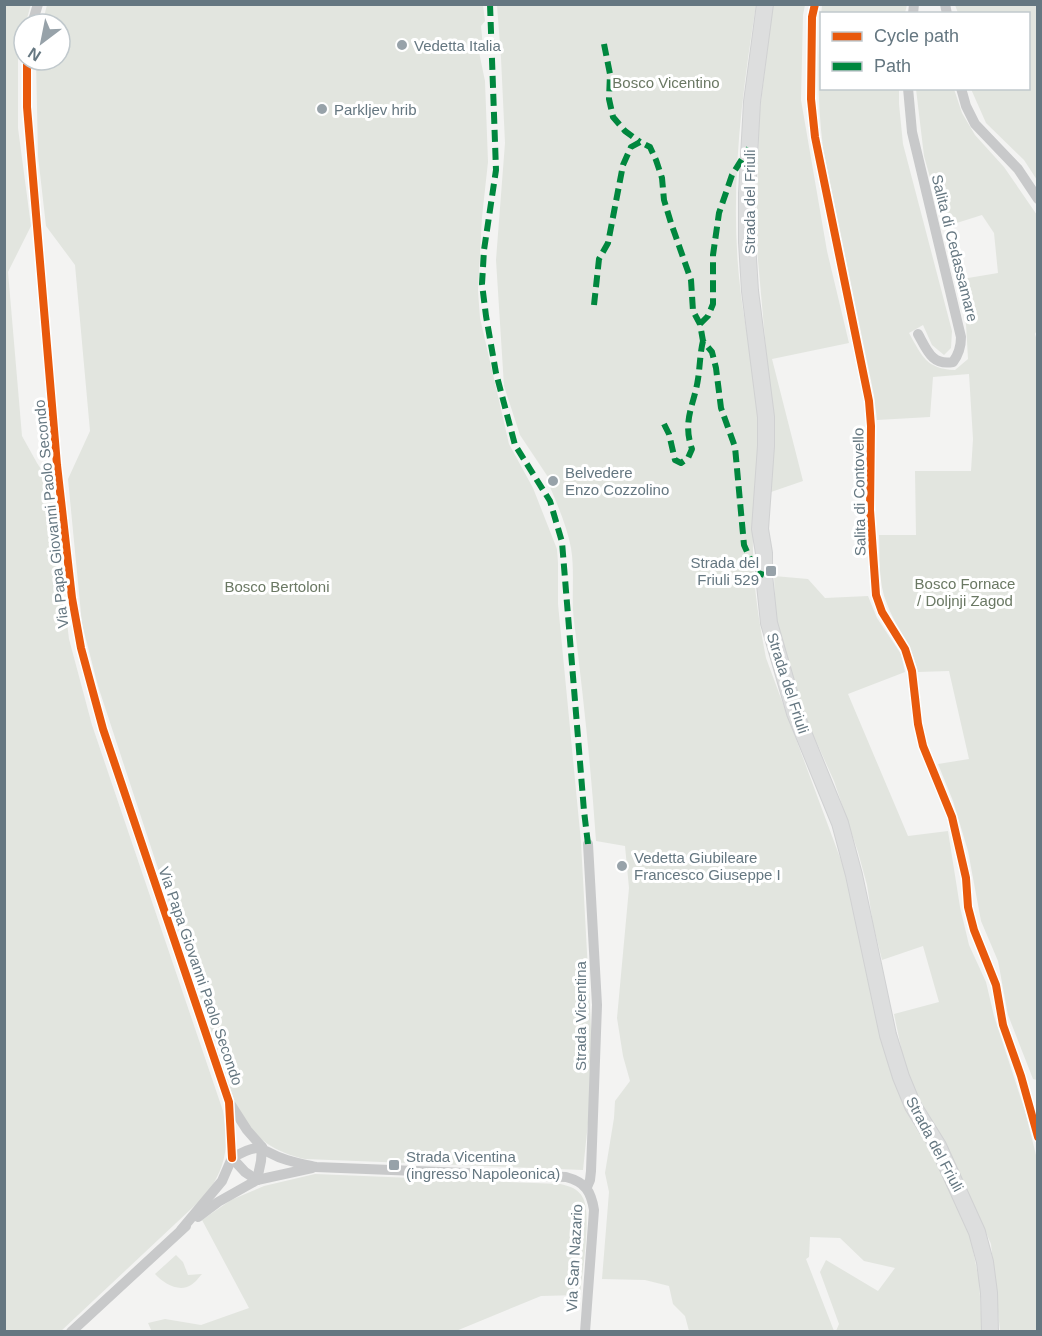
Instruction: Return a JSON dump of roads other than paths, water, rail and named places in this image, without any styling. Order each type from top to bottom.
[{"type":"main road","name":"Strada del Friuli","points":[[765,4],[752,102],[747,242],[750,291],[766,417],[760,529],[769,623],[795,713],[840,823],[855,874],[888,1035],[901,1077],[913,1106],[938,1146],[977,1232],[985,1262],[990,1332]]},
{"type":"street","name":"Salita di Contovello","points":[[815,4],[812,17],[811,99],[815,137],[869,401],[872,426],[870,510],[876,595],[882,612],[905,649],[912,671],[918,724],[924,746],[952,818],[966,878],[968,907],[974,930],[996,985],[1003,1025],[1021,1076],[1038,1137]]},
{"type":"street","name":"Via Papa Giovanni Paolo Secondo","points":[[27,72],[27,107],[57,465],[72,598],[81,648],[103,729],[229,1102],[247,1130],[262,1147]]},
{"type":"street","name":"Salita di Cedassamare","points":[[908,90],[912,132],[961,337],[958,356],[953,362],[944,364],[936,361],[918,334]]},
{"type":"street","points":[[962,90],[975,124],[1018,169],[1038,199]]},
{"type":"street","name":"Strada Vicentina","points":[[586,1187],[591,1171],[597,1005],[588,844]]},
{"type":"street","name":"Via Papa Giovanni Paolo Secondo","points":[[229,1102],[232,1158]]},
{"type":"street","points":[[181,1230],[222,1181],[232,1158],[262,1147],[285,1160],[316,1167],[566,1177],[578,1180],[586,1187]]},
{"type":"street","points":[[257,1180],[262,1147]]},
{"type":"street","points":[[232,1158],[245,1172],[257,1180]]},
{"type":"street","points":[[71,1332],[181,1230],[218,1202],[257,1180],[316,1167]]},
{"type":"street","name":"Via San Nazario","points":[[585,1332],[594,1209],[592,1196],[586,1187]]},
{"type":"place","name":"Vedetta Italia","points":[[402,45]]},
{"type":"place","name":"Parkljev hrib","points":[[322,109]]},
{"type":"place","name":"Belvedere Enzo Cozzolino","points":[[553,481]]},
{"type":"place","name":"Strada del Friuli 529","points":[[771,571]]},
{"type":"place","name":"Vedetta Giubileare Francesco Giuseppe I","points":[[622,866]]},
{"type":"place","name":"Strada Vicentina (ingresso Napoleonica)","points":[[394,1165]]},
{"type":"park label","name":"Bosco Vicentino","points":[[666,82]]},
{"type":"park label","name":"Bosco Bertoloni","points":[[277,586]]},
{"type":"park label","name":"Bosco Fornace / Doljnji Zagod","points":[[965,592]]}]
